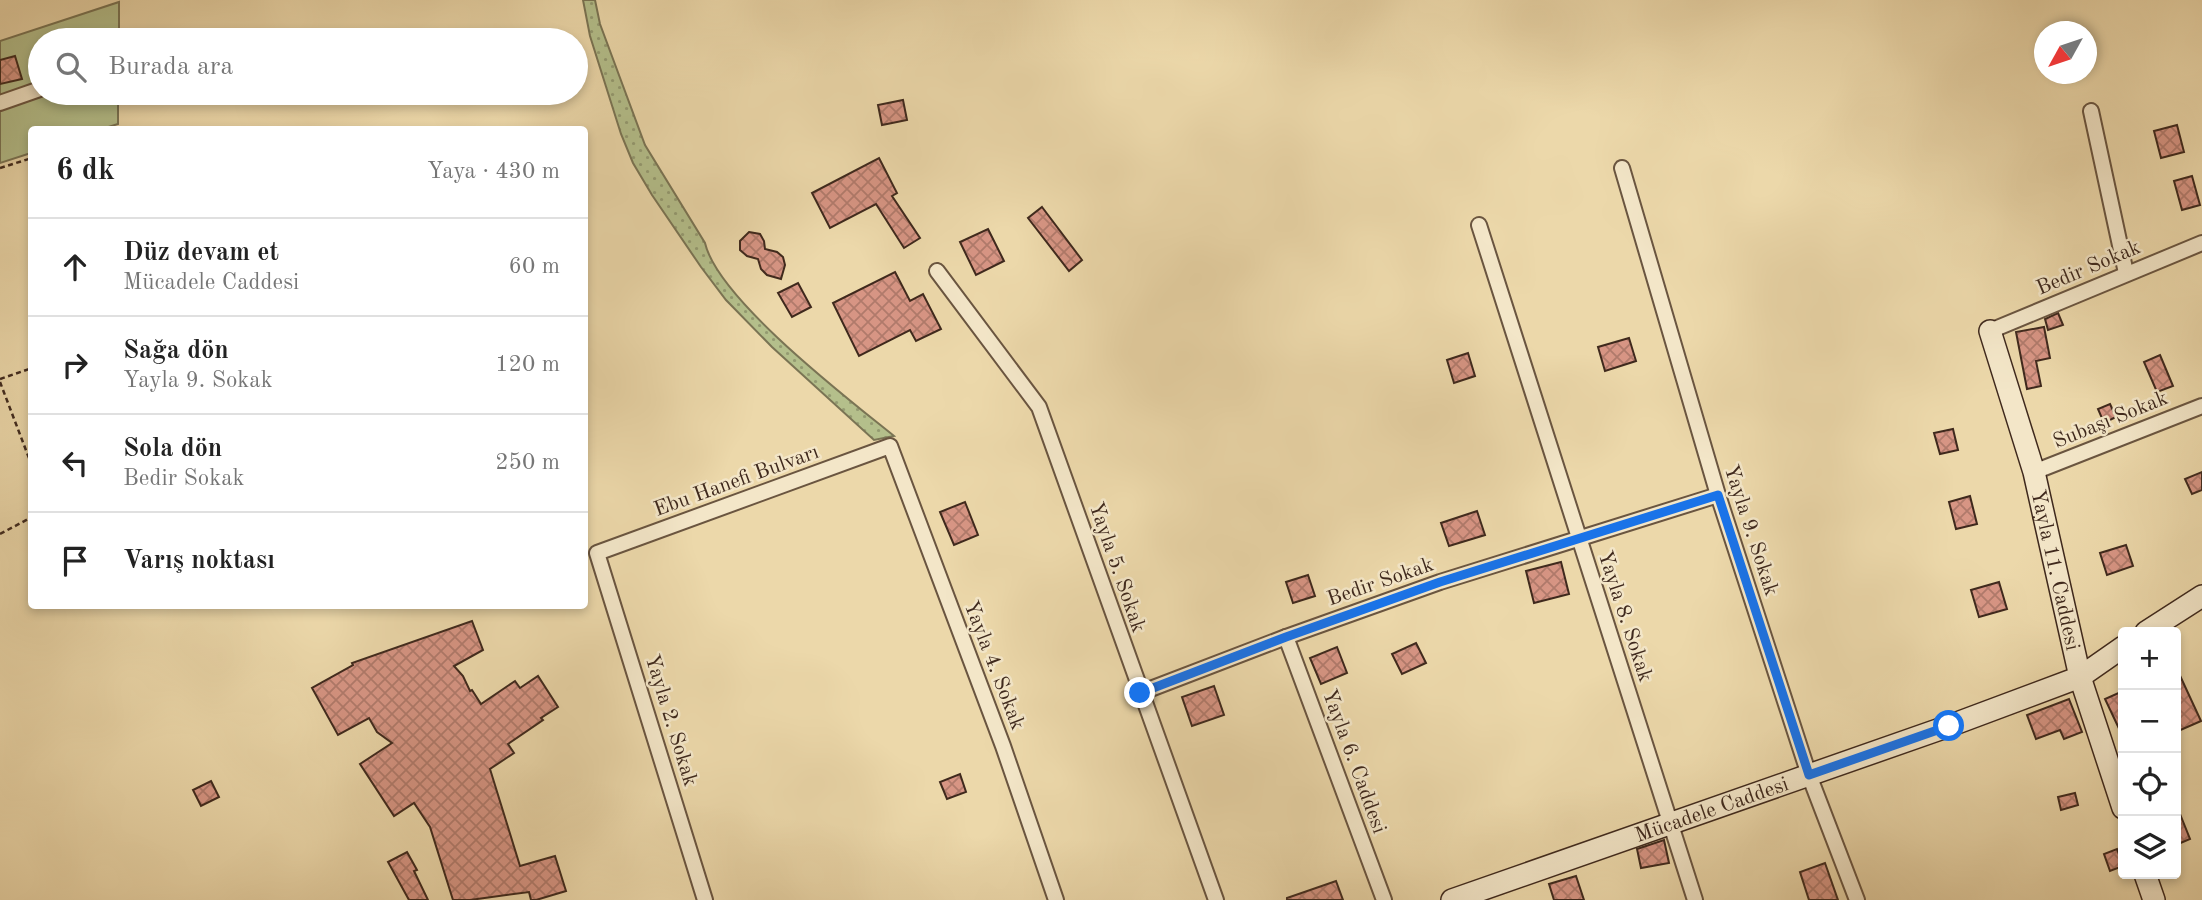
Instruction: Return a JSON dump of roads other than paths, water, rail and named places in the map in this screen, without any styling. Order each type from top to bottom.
[{"type":"street","points":[[0,103],[28,93]]},
{"type":"street","points":[[2091,111],[2126,273]]},
{"type":"street","name":"Yayla 9. Sokak","points":[[1622,167],[1718,495],[1809,775],[1857,900]]},
{"type":"street","name":"Yayla 8. Sokak","points":[[1479,225],[1695,900]]},
{"type":"street","name":"Bedir Sokak","points":[[1990,331],[2202,243]]},
{"type":"street","name":"Yayla 5. Sokak","points":[[937,271],[1039,407],[1216,900]]},
{"type":"street","name":"Yayla 11. Caddesi","points":[[1990,331],[2034,472],[2080,677],[2118,793]]},
{"type":"street","name":"Subaşı Sokak","points":[[2034,472],[2202,406]]},
{"type":"street","name":"Ebu Hanefi Bulvarı","points":[[597,553],[890,446]]},
{"type":"street","name":"Yayla 4. Sokak","points":[[890,446],[1003,746],[1056,900]]},
{"type":"street","name":"Bedir Sokak","points":[[1140,693],[1440,582],[1718,495]]},
{"type":"street","name":"Yayla 2. Sokak","points":[[597,553],[705,900]]},
{"type":"street","points":[[2154,627],[2202,596]]},
{"type":"street","name":"Yayla 6. Caddesi","points":[[1286,637],[1384,900]]},
{"type":"street","name":"Mücadele Caddesi","points":[[1452,900],[2080,677],[2118,651]]},
{"type":"street","points":[[2147,879],[2154,900]]}]
